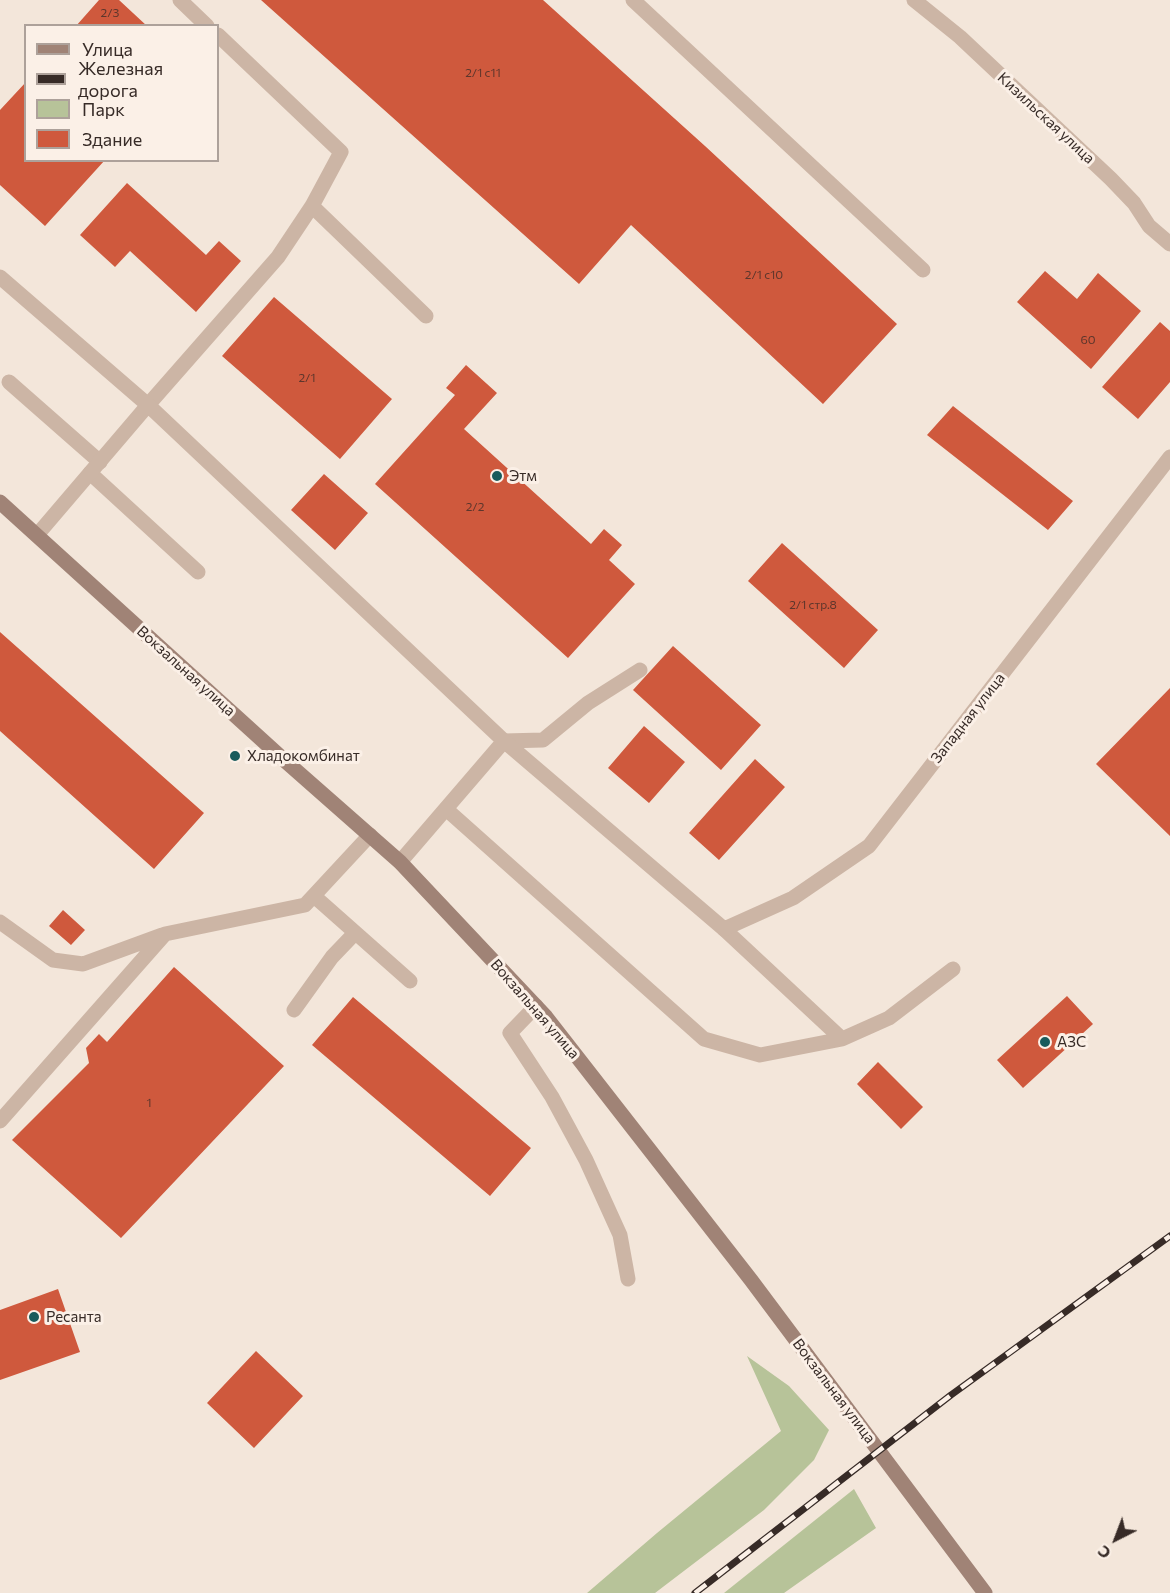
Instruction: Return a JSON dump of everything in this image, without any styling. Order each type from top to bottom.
[{"type":"main road","name":"Вокзальная улица","points":[[0,502],[400,862],[536,1006],[751,1280],[985,1593]]},
{"type":"street","points":[[180,0],[205,24]]},
{"type":"street","points":[[633,0],[923,270]]},
{"type":"street","name":"Кизильская улица","points":[[914,0],[960,37],[1111,179],[1134,203],[1149,226],[1170,244]]},
{"type":"street","points":[[37,535],[278,257],[312,206],[341,152],[219,36]]},
{"type":"street","points":[[312,206],[426,316]]},
{"type":"street","points":[[0,277],[148,405],[504,741],[724,929],[842,1039]]},
{"type":"street","points":[[9,382],[198,572]]},
{"type":"street","name":"Западная улица","points":[[724,929],[793,898],[869,846],[1170,457]]},
{"type":"street","points":[[400,862],[504,741],[543,740],[588,703],[640,670]]},
{"type":"street","points":[[446,809],[704,1039],[760,1055],[842,1039],[889,1018],[952,969]]},
{"type":"street","points":[[0,922],[53,960],[83,964],[165,934],[305,906],[370,835]]},
{"type":"street","points":[[314,896],[410,981]]},
{"type":"street","points":[[294,1010],[332,957],[355,933]]},
{"type":"street","points":[[0,1121],[165,934]]},
{"type":"street","points":[[536,1006],[510,1033],[571,1130],[586,1160],[620,1235],[628,1279]]},
{"type":"green space","points":[[747,1356],[789,1386],[829,1430],[814,1460],[764,1510],[655,1593],[587,1593],[781,1431]]},
{"type":"green space","points":[[854,1489],[876,1528],[784,1593],[724,1593]]},
{"type":"building","points":[[99,0],[119,0],[145,24],[78,24]]},
{"type":"building","points":[[261,0],[543,0],[897,324],[823,404],[631,225],[579,284]]},
{"type":"building","points":[[24,84],[24,162],[103,162],[45,226],[0,185],[0,110]]},
{"type":"building","points":[[127,183],[206,255],[219,241],[241,261],[196,312],[130,251],[115,267],[80,235]]},
{"type":"building","points":[[1045,271],[1077,299],[1098,273],[1141,311],[1091,369],[1017,302]]},
{"type":"building","points":[[274,297],[392,399],[340,459],[222,356]]},
{"type":"building","points":[[1160,322],[1170,331],[1170,382],[1138,419],[1102,387]]},
{"type":"building","points":[[466,365],[497,393],[464,429],[591,544],[604,529],[622,545],[609,560],[635,584],[568,658],[375,484],[455,395],[446,388]]},
{"type":"building","points":[[953,406],[1073,501],[1048,530],[927,435]]},
{"type":"building","points":[[324,474],[368,513],[335,550],[291,510]]},
{"type":"building","points":[[782,543],[878,630],[844,668],[748,581]]},
{"type":"building","points":[[0,632],[204,813],[154,869],[0,731]]},
{"type":"building","points":[[673,646],[761,725],[721,770],[633,690]]},
{"type":"building","points":[[1170,688],[1170,836],[1096,764]]},
{"type":"building","points":[[644,726],[685,762],[649,803],[608,768]]},
{"type":"building","points":[[755,759],[785,787],[719,860],[689,833]]},
{"type":"building","points":[[63,910],[85,930],[71,945],[49,926]]},
{"type":"building","points":[[174,967],[284,1066],[121,1238],[12,1140],[89,1063],[86,1048],[99,1034],[107,1042]]},
{"type":"building","name":"АЗС","points":[[1067,996],[1093,1024],[1023,1088],[997,1060]]},
{"type":"building","points":[[353,997],[531,1148],[490,1196],[312,1045]]},
{"type":"building","points":[[878,1062],[923,1107],[901,1129],[857,1084]]},
{"type":"building","points":[[58,1289],[80,1352],[0,1380],[0,1310]]},
{"type":"building","points":[[256,1351],[303,1396],[254,1448],[207,1403]]},
{"type":"railway","points":[[695,1593],[951,1395],[1170,1236]]},
{"type":"place","name":"Этм","points":[[497,476]]},
{"type":"place","name":"Хладокомбинат","points":[[235,756]]},
{"type":"place","name":"АЗС","points":[[1045,1042]]},
{"type":"place","name":"Ресанта","points":[[34,1317]]}]
